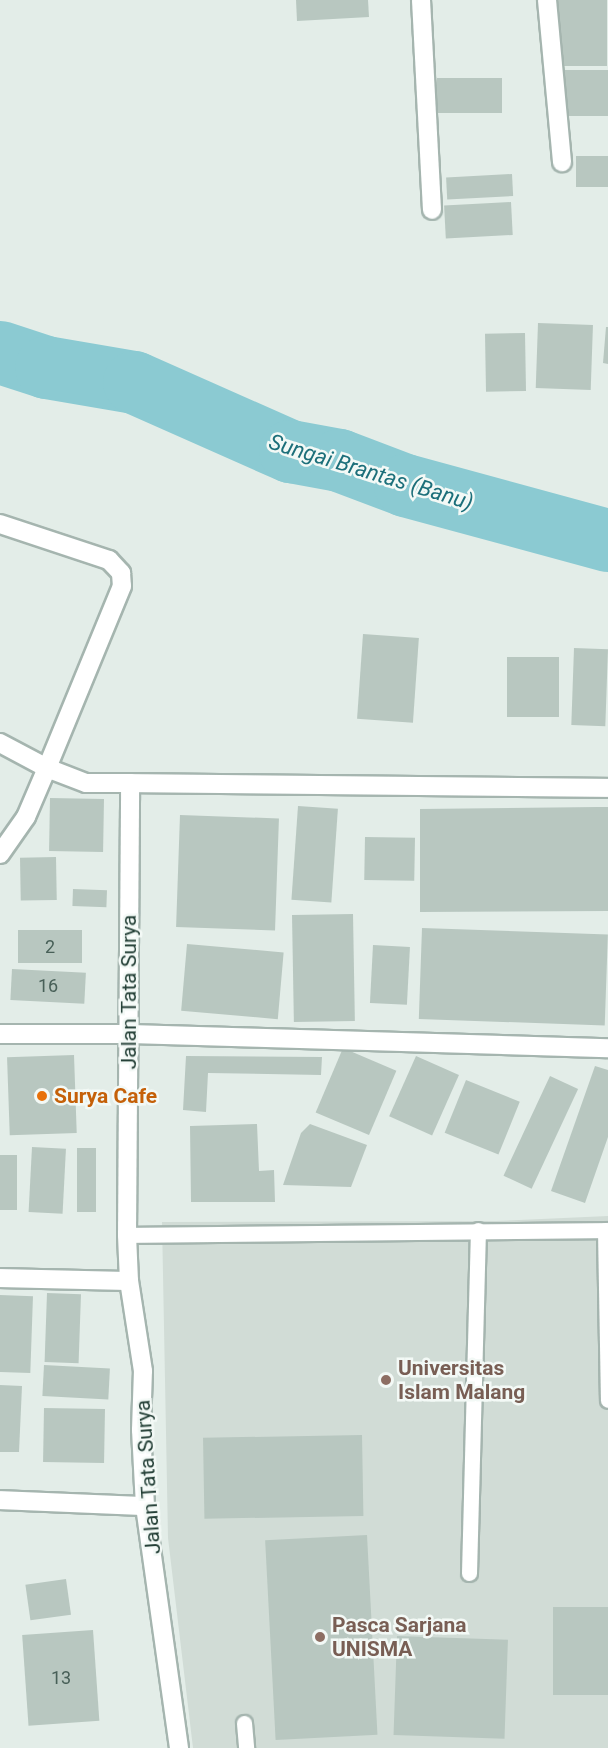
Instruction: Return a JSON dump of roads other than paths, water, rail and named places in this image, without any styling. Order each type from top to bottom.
[{"type":"street","points":[[421,0],[432,210]]},
{"type":"street","points":[[547,0],[562,162]]},
{"type":"street","points":[[0,524],[109,560],[121,573],[122,586],[26,817],[0,854]]},
{"type":"street","points":[[0,743],[47,768],[87,783],[608,788]]},
{"type":"street","name":"Jalan Tata Surya","points":[[130,783],[127,1235],[129,1281],[143,1371],[141,1430],[145,1506],[179,1748]]},
{"type":"street","points":[[0,1034],[130,1034],[608,1048]]},
{"type":"street","points":[[0,1278],[129,1281]]},
{"type":"street","points":[[0,1500],[145,1506]]},
{"type":"lane","points":[[469,1574],[478,1230]]},
{"type":"lane","points":[[127,1235],[606,1230],[608,1400]]},
{"type":"lane","points":[[244,1723],[246,1748]]},
{"type":"waterway","name":"Sungai Brantas (Banu)","points":[[0,352],[46,367],[134,382],[290,451],[339,460],[405,485],[608,540]]},
{"type":"place","name":"Surya Cafe","points":[[42,1096]]},
{"type":"place","name":"Universitas Islam Malang","points":[[386,1380]]},
{"type":"place","name":"Pasca Sarjana UNISMA","points":[[320,1637]]}]
